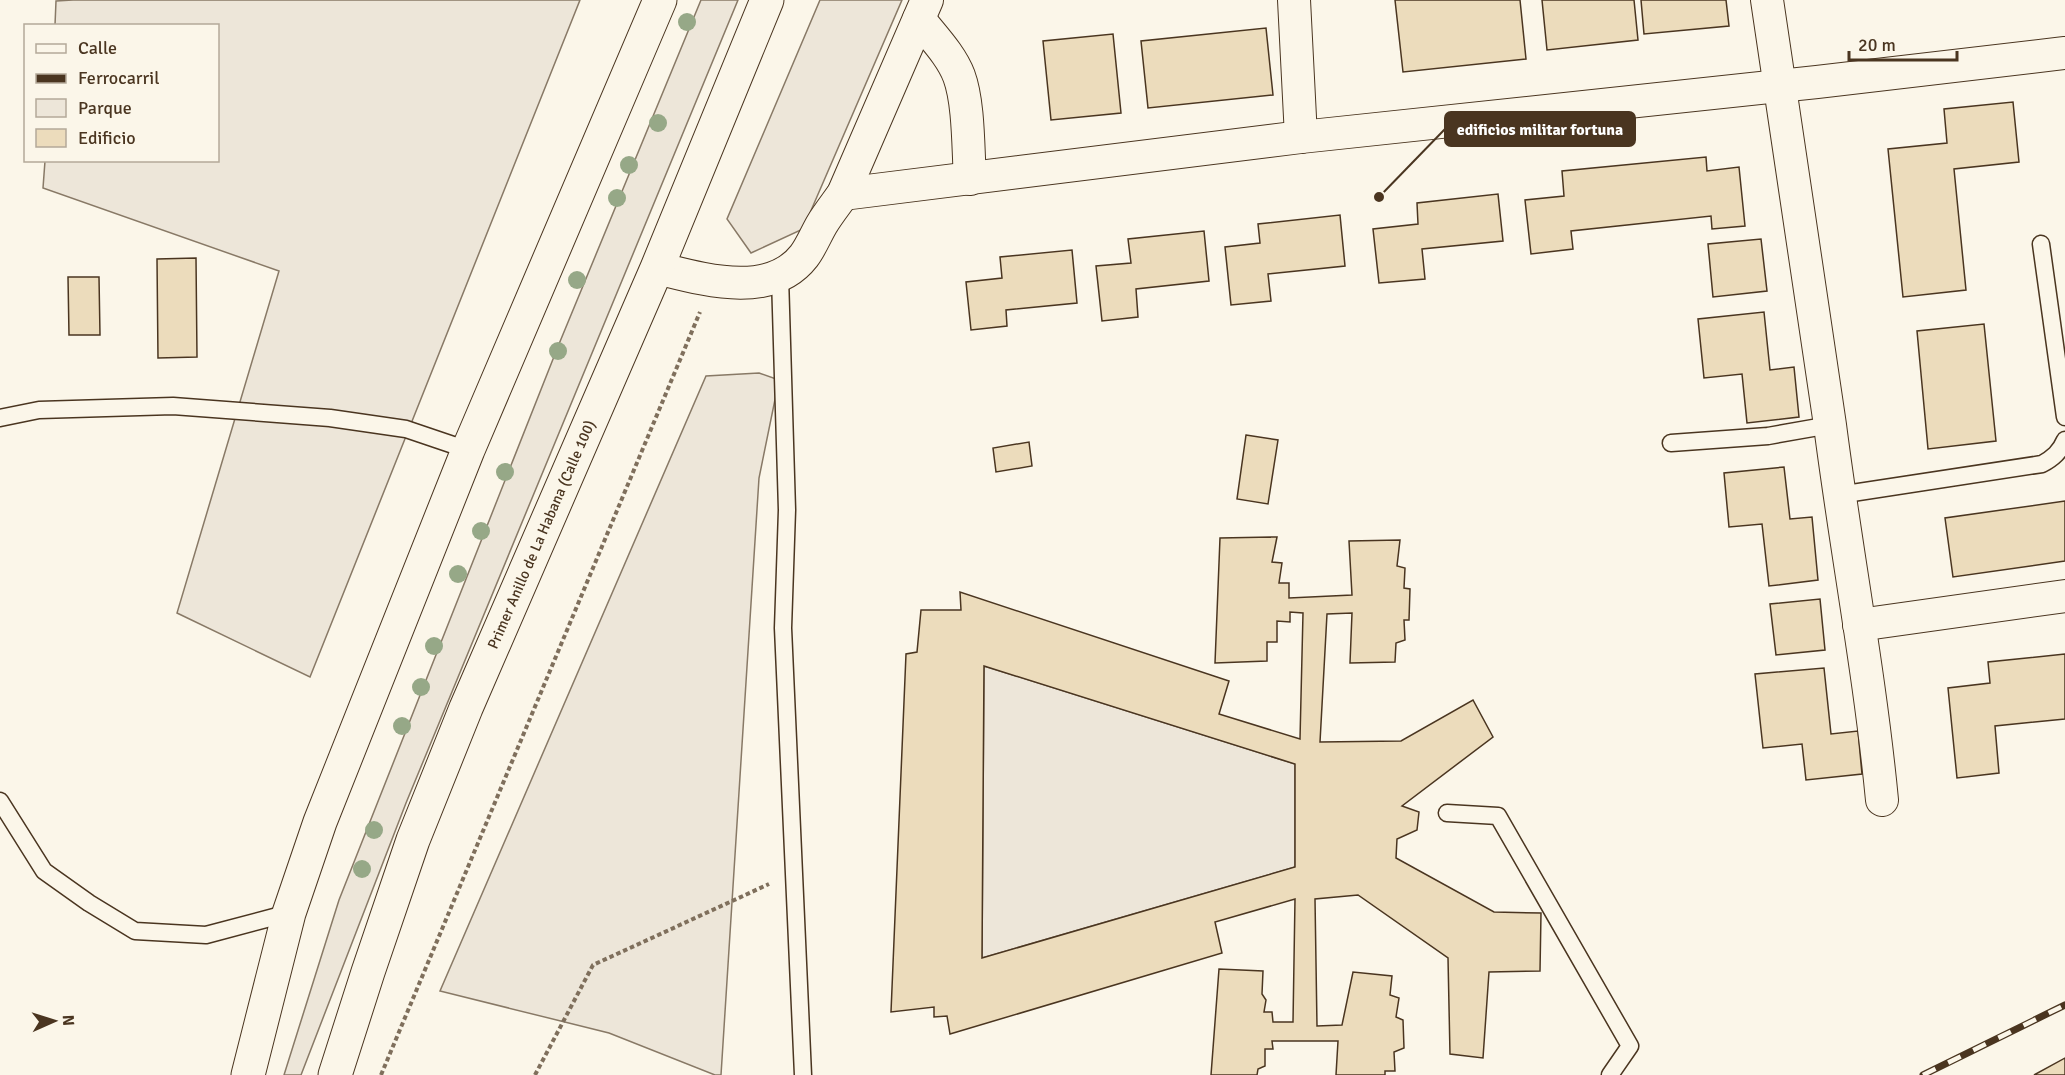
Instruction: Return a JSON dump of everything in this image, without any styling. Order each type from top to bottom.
[{"type":"highway","points":[[248,1075],[290,913],[320,822],[468,450],[660,0]]},
{"type":"highway","name":"Primer Anillo de La Habana (Calle 100)","points":[[335,1075],[422,818],[466,708],[657,268],[767,0]]},
{"type":"street","points":[[1294,0],[1301,137]]},
{"type":"street","points":[[1767,0],[1876,731],[1882,800]]},
{"type":"street","points":[[657,268],[713,281],[751,282],[780,277],[803,257],[843,194],[923,10]]},
{"type":"street","points":[[923,10],[960,77],[970,178]]},
{"type":"street","points":[[843,194],[1301,137],[1817,82],[2065,52]]},
{"type":"street","points":[[1859,626],[2065,596]]},
{"type":"lane","points":[[2042,244],[2065,417]]},
{"type":"lane","points":[[780,277],[787,510],[783,628],[803,1075]]},
{"type":"lane","points":[[0,418],[39,410],[184,407],[330,418],[406,429],[468,450]]},
{"type":"lane","points":[[1671,443],[1768,436],[1830,425]]},
{"type":"lane","points":[[1839,495],[2042,464],[2060,450],[2065,440]]},
{"type":"lane","points":[[0,801],[44,871],[135,932],[206,935],[290,913]]},
{"type":"lane","points":[[1447,813],[1498,816],[1630,1046],[1610,1075]]},
{"type":"path","points":[[381,1075],[713,281]]},
{"type":"path","points":[[535,1075],[592,965],[794,873]]},
{"type":"green space","points":[[580,0],[310,677],[177,613],[279,271],[43,188],[45,162],[219,162],[219,24],[55,24],[56,1]]},
{"type":"green space","points":[[701,0],[738,0],[406,803],[301,1075],[284,1075],[339,900],[559,344]]},
{"type":"green space","points":[[820,0],[902,0],[803,229],[751,253],[727,219]]},
{"type":"green space","points":[[759,373],[779,380],[759,478],[721,1075],[715,1075],[609,1033],[440,991],[706,376]]},
{"type":"green space","points":[[984,666],[1295,764],[1295,867],[982,958]]},
{"type":"building","points":[[1395,0],[1520,0],[1526,59],[1403,72]]},
{"type":"building","points":[[1542,0],[1634,0],[1638,40],[1547,50]]},
{"type":"building","points":[[1641,0],[1726,0],[1729,26],[1644,34]]},
{"type":"building","points":[[1266,28],[1273,95],[1148,108],[1141,41]]},
{"type":"building","points":[[1113,34],[1121,113],[1051,120],[1043,41]]},
{"type":"building","points":[[2013,102],[2019,162],[1954,169],[1966,290],[1903,297],[1888,149],[1947,143],[1944,109]]},
{"type":"building","points":[[1706,157],[1707,171],[1739,167],[1745,226],[1712,229],[1711,216],[1571,231],[1573,249],[1531,254],[1525,200],[1564,196],[1562,171]]},
{"type":"building","points":[[1498,194],[1503,241],[1422,249],[1425,279],[1379,283],[1373,229],[1418,224],[1417,203]]},
{"type":"building","points":[[1340,215],[1345,266],[1268,274],[1271,301],[1231,305],[1225,247],[1260,243],[1258,224]]},
{"type":"building","points":[[1204,231],[1209,281],[1136,289],[1138,317],[1102,321],[1096,266],[1131,263],[1128,239]]},
{"type":"building","points":[[1761,239],[1767,291],[1713,297],[1708,244]]},
{"type":"building","points":[[1072,250],[1077,303],[1006,310],[1007,326],[971,330],[966,282],[1002,278],[1000,257]]},
{"type":"building","points":[[196,258],[197,357],[158,358],[157,259]]},
{"type":"building","points":[[68,277],[99,277],[100,335],[69,335]]},
{"type":"building","points":[[1764,312],[1770,370],[1794,367],[1799,417],[1747,423],[1742,374],[1704,378],[1698,319]]},
{"type":"building","points":[[1984,324],[1996,441],[1928,449],[1917,331]]},
{"type":"building","points":[[1246,435],[1278,440],[1268,504],[1237,499]]},
{"type":"building","points":[[1029,442],[1032,466],[996,472],[993,448]]},
{"type":"building","points":[[1784,467],[1790,519],[1812,517],[1818,580],[1769,586],[1762,524],[1729,527],[1724,473]]},
{"type":"building","points":[[2065,501],[2065,561],[1953,577],[1945,518]]},
{"type":"building","points":[[1277,537],[1272,562],[1282,563],[1279,583],[1289,583],[1289,598],[1352,595],[1349,541],[1400,540],[1397,566],[1405,568],[1404,588],[1410,589],[1409,620],[1404,620],[1405,640],[1396,643],[1395,662],[1350,663],[1352,613],[1327,614],[1320,742],[1401,741],[1473,700],[1493,737],[1402,806],[1419,812],[1417,830],[1397,839],[1396,858],[1494,912],[1541,913],[1540,971],[1489,972],[1483,1058],[1450,1054],[1448,958],[1358,895],[1315,899],[1317,1026],[1342,1025],[1353,972],[1392,976],[1390,995],[1399,998],[1396,1017],[1403,1020],[1404,1048],[1394,1052],[1395,1071],[1385,1071],[1385,1075],[1336,1075],[1338,1041],[1272,1041],[1273,1049],[1265,1049],[1265,1066],[1258,1069],[1257,1075],[1211,1075],[1219,969],[1263,971],[1262,994],[1266,1000],[1264,1012],[1272,1012],[1273,1022],[1293,1022],[1295,899],[1215,922],[1222,953],[950,1034],[947,1016],[934,1017],[934,1007],[891,1012],[906,654],[917,652],[921,610],[961,610],[960,592],[1229,681],[1219,714],[1300,739],[1303,613],[1290,612],[1290,622],[1277,621],[1277,642],[1267,642],[1267,661],[1215,663],[1220,538]],"holes":[[[984,666],[1295,764],[1295,867],[982,958]]]},
{"type":"building","points":[[1820,599],[1825,650],[1776,655],[1770,604]]},
{"type":"building","points":[[2065,654],[2065,719],[1995,726],[1999,773],[1957,778],[1948,688],[1990,683],[1988,662]]},
{"type":"building","points":[[1824,668],[1831,734],[1858,731],[1862,774],[1806,780],[1802,744],[1763,748],[1755,674]]},
{"type":"building","points":[[2065,1058],[2065,1075],[2034,1075]]},
{"type":"railway","points":[[1923,1075],[2065,1005]]},
{"type":"place","name":"edificios militar fortuna","points":[[1379,197]]}]
